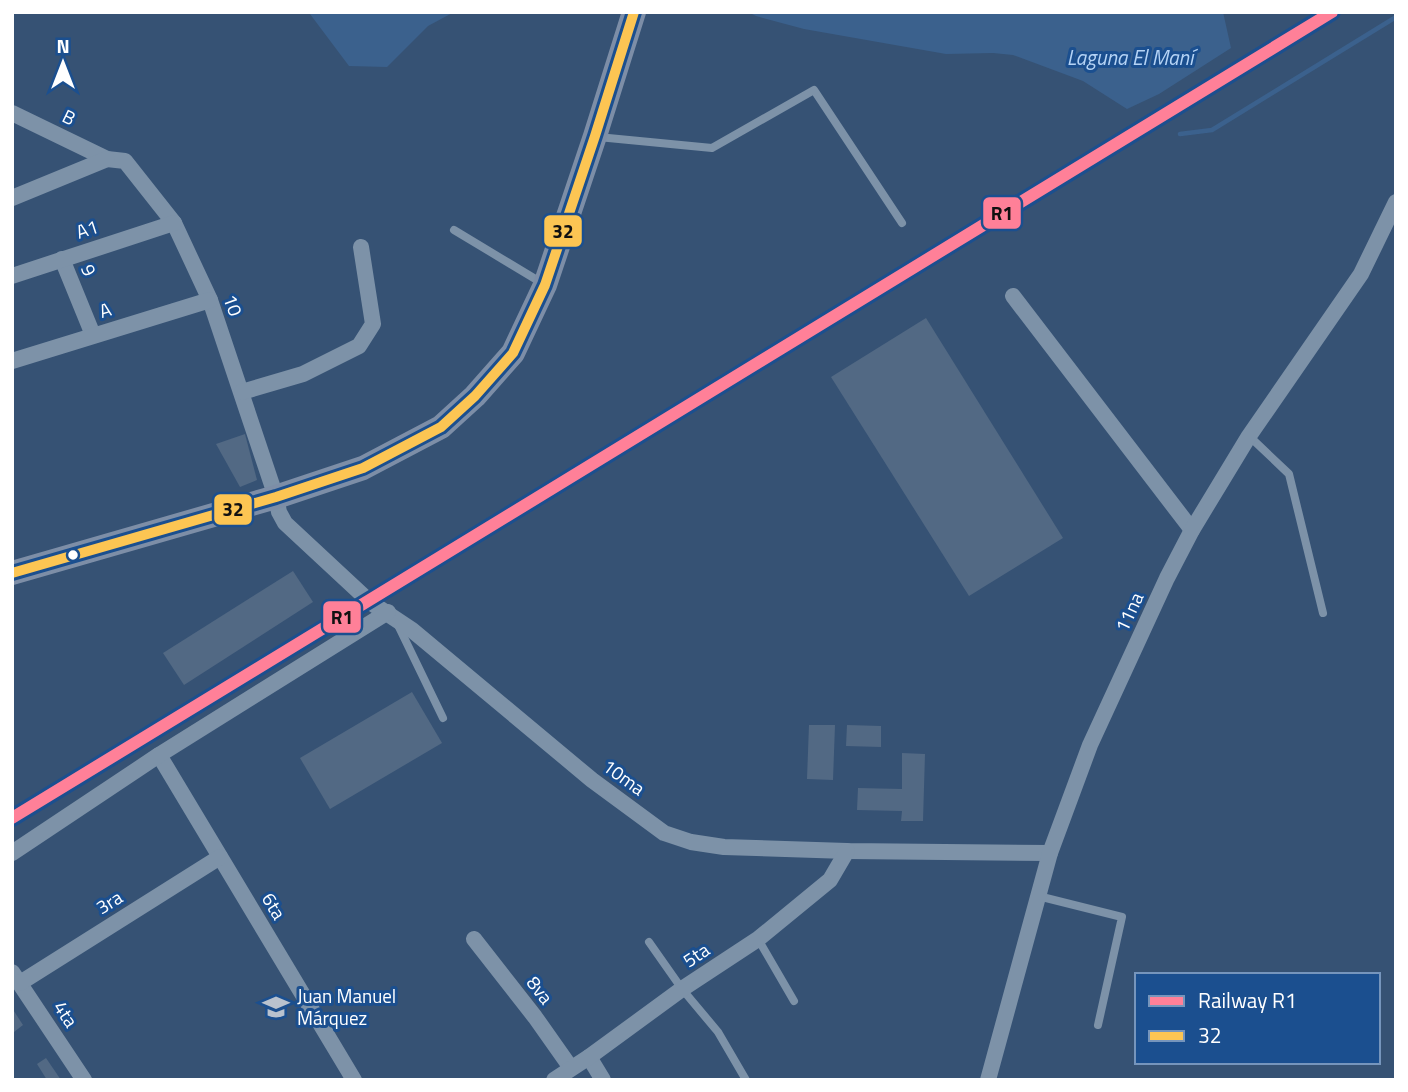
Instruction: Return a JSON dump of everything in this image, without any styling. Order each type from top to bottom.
[{"type":"main road","points":[[12,573],[276,497],[363,468],[441,427],[475,396],[513,353],[545,285],[634,12]]},
{"type":"street","name":"B","points":[[12,113],[107,159]]},
{"type":"street","points":[[12,198],[107,159]]},
{"type":"street","name":"10","points":[[107,159],[125,161],[174,223],[210,300],[276,497]]},
{"type":"street","name":"11na","points":[[988,1080],[1050,853],[1090,746],[1167,578],[1192,530],[1249,436],[1361,274],[1396,202]]},
{"type":"street","name":"A1","points":[[12,276],[174,223]]},
{"type":"street","points":[[242,393],[303,374],[359,346],[373,324],[361,247]]},
{"type":"street","name":"9","points":[[62,260],[93,335]]},
{"type":"street","points":[[1013,296],[1192,530]]},
{"type":"street","name":"A","points":[[12,361],[210,300]]},
{"type":"street","name":"10ma","points":[[276,497],[285,523],[370,601],[391,615],[592,780],[664,832],[691,842],[724,847],[1050,853]]},
{"type":"street","points":[[12,853],[159,755],[391,615]]},
{"type":"street","name":"6ta","points":[[159,755],[354,1080]]},
{"type":"street","name":"5ta","points":[[555,1080],[682,989],[758,939],[830,880],[847,851]]},
{"type":"street","name":"3ra","points":[[16,977],[220,857]]},
{"type":"street","name":"8va","points":[[474,939],[571,1068]]},
{"type":"street","name":"4ta","points":[[16,977],[84,1080]]},
{"type":"street","points":[[589,1057],[603,1080]]},
{"type":"lane","points":[[595,136],[712,148],[814,90],[902,223]]},
{"type":"lane","points":[[454,230],[545,285]]},
{"type":"lane","points":[[1249,436],[1289,474],[1323,613]]},
{"type":"lane","points":[[391,615],[443,718]]},
{"type":"lane","points":[[1038,896],[1122,917],[1098,1025]]},
{"type":"lane","points":[[758,939],[794,1001]]},
{"type":"lane","points":[[649,942],[682,989],[718,1032],[746,1080]]},
{"type":"water","points":[[308,12],[454,12],[428,26],[387,67],[349,66]]},
{"type":"water","name":"Laguna El Maní","points":[[748,12],[1223,12],[1231,48],[1159,94],[1127,109],[1083,81],[1013,55],[946,54],[804,29]]},
{"type":"building","points":[[926,318],[1063,538],[969,596],[831,377]]},
{"type":"building","points":[[245,434],[257,480],[240,487],[216,444]]},
{"type":"building","points":[[293,571],[313,602],[184,685],[163,653]]},
{"type":"building","points":[[412,692],[442,743],[330,809],[300,758]]},
{"type":"building","points":[[809,725],[835,725],[833,780],[807,779]]},
{"type":"building","points":[[847,725],[881,726],[881,747],[846,746]]},
{"type":"building","points":[[902,753],[925,754],[923,821],[901,821],[902,811],[857,810],[858,788],[902,789]]},
{"type":"building","points":[[12,1008],[23,1025],[14,1032],[12,1030]]},
{"type":"building","points":[[46,1058],[61,1080],[47,1080],[37,1064]]},
{"type":"waterway","points":[[1180,134],[1212,130],[1396,17]]},
{"type":"rail line","name":"R1","points":[[12,818],[1332,12]]},
{"type":"transit line","name":"32","points":[[12,573],[276,497],[363,468],[441,427],[475,396],[513,353],[545,285],[634,12]]},
{"type":"place","name":"Juan Manuel Márquez","points":[[276,1007]]}]
